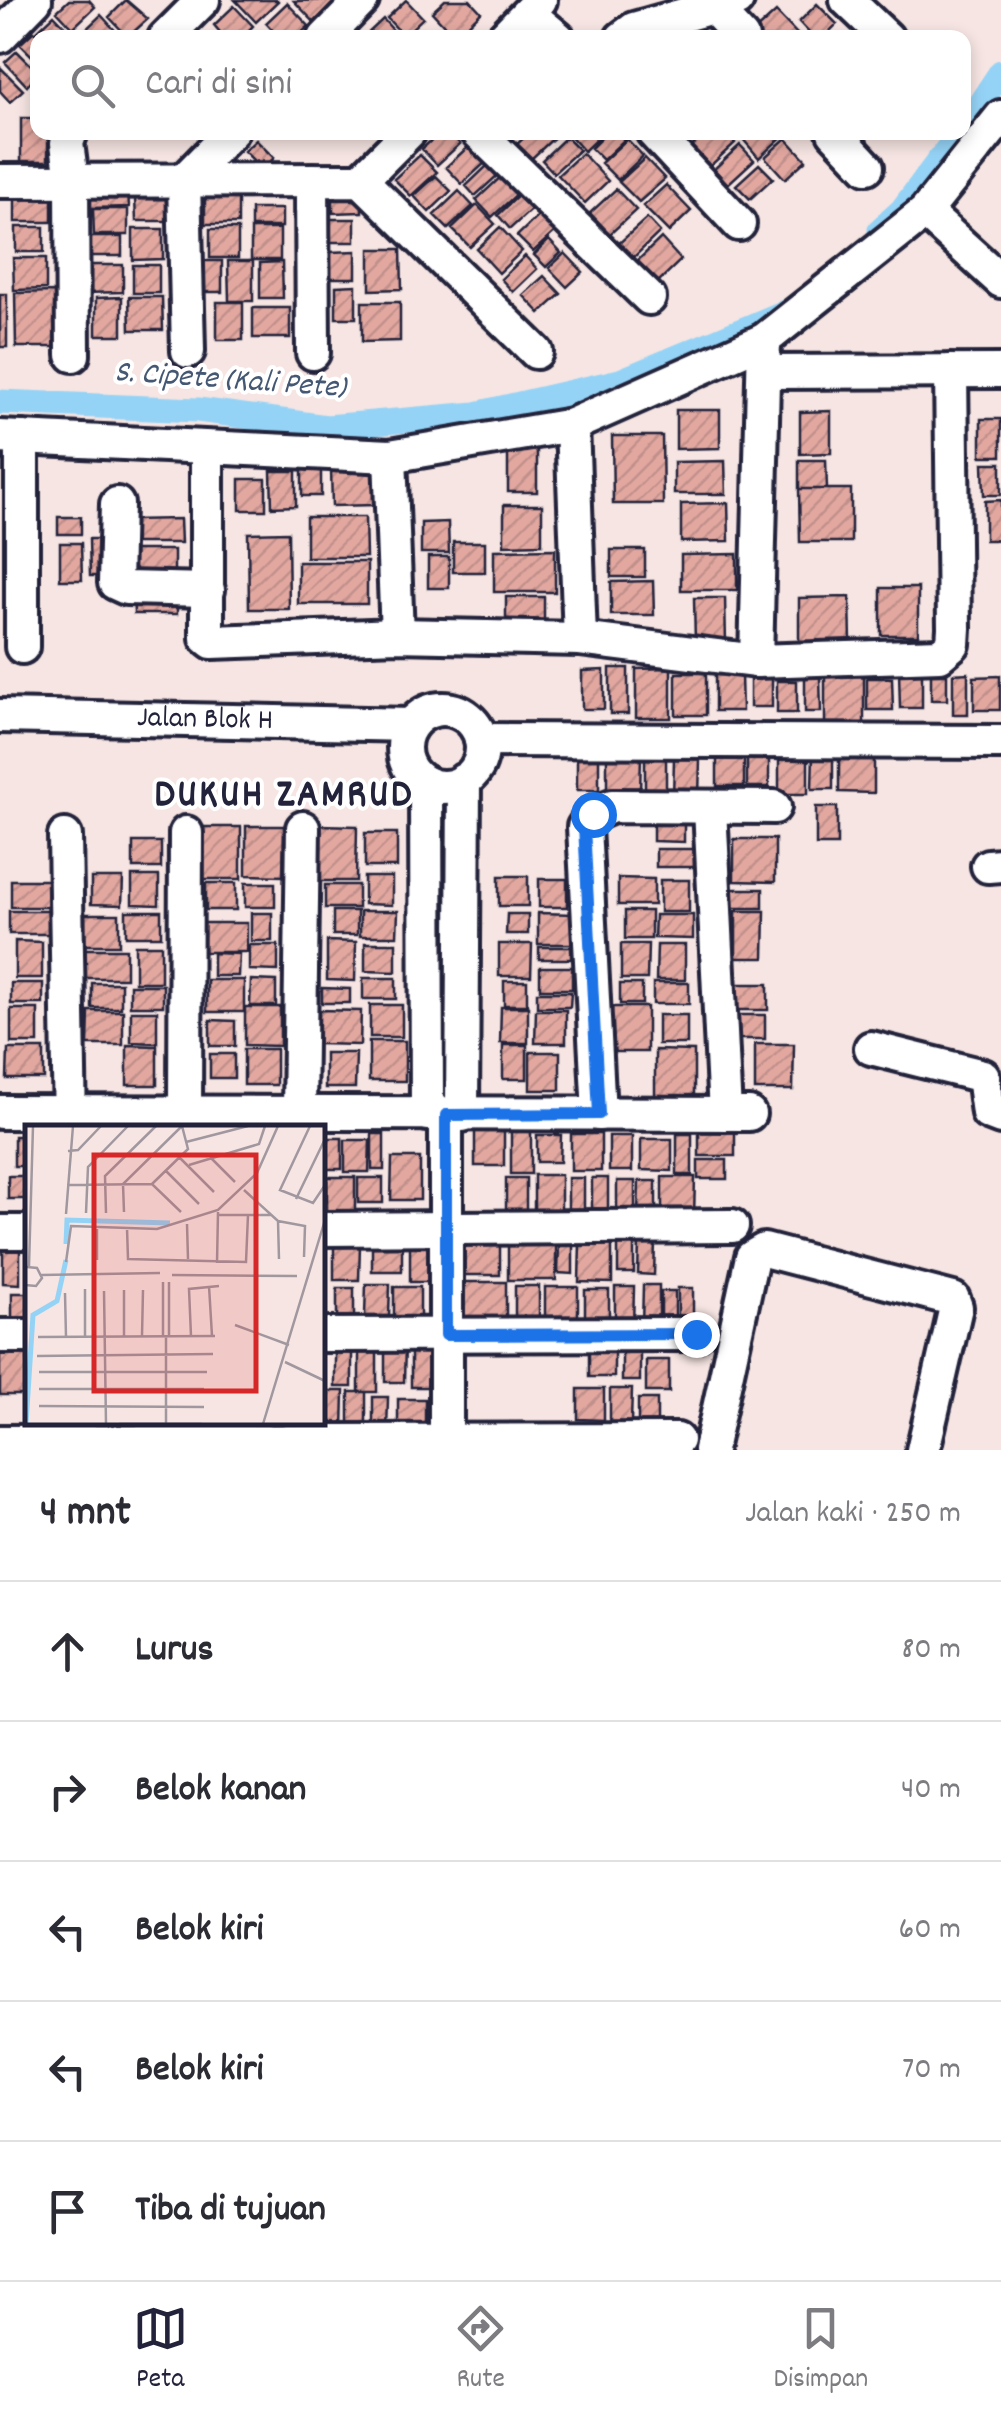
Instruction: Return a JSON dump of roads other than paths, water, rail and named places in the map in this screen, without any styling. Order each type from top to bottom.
[{"type":"street","points":[[0,36],[34,0]]},
{"type":"street","points":[[174,30],[204,0]]},
{"type":"street","points":[[333,30],[362,0]]},
{"type":"street","points":[[847,0],[879,30]]},
{"type":"street","points":[[633,30],[724,3],[738,30]]},
{"type":"street","points":[[511,30],[534,6],[552,30]]},
{"type":"street","points":[[22,647],[11,438],[390,456],[572,426],[764,356],[925,212],[1001,117]]},
{"type":"street","points":[[68,140],[73,355]]},
{"type":"street","points":[[188,351],[184,180],[223,140]]},
{"type":"street","points":[[361,180],[400,140]]},
{"type":"street","points":[[486,140],[649,298]]},
{"type":"street","points":[[660,140],[738,224]]},
{"type":"street","points":[[842,140],[867,167]]},
{"type":"street","points":[[0,180],[361,180],[536,352]]},
{"type":"street","points":[[312,180],[313,353]]},
{"type":"street","points":[[925,212],[1001,282]]},
{"type":"street","points":[[764,356],[951,371],[1001,370]]},
{"type":"street","points":[[756,661],[764,356]]},
{"type":"street","points":[[207,450],[207,638],[212,642],[397,634],[580,639],[756,661],[940,656],[953,644],[951,371]]},
{"type":"street","points":[[572,426],[580,639]]},
{"type":"street","points":[[390,456],[397,634]]},
{"type":"street","points":[[117,504],[115,583],[126,588],[208,590]]},
{"type":"street","points":[[451,710],[470,720],[481,740],[478,763],[464,780],[452,786],[426,783],[412,772],[405,758],[404,740],[411,725],[429,711],[451,710]]},
{"type":"street","name":"Jalan Blok H","points":[[0,716],[411,725]]},
{"type":"street","points":[[481,740],[1001,742]]},
{"type":"street","points":[[445,1115],[464,780]]},
{"type":"street","points":[[426,783],[445,1115],[446,1445]]},
{"type":"street","points":[[599,1114],[584,826],[593,814],[612,806],[774,806]]},
{"type":"street","points":[[0,1112],[71,1119],[185,1112],[737,1114],[710,808]]},
{"type":"street","points":[[299,1112],[303,828]]},
{"type":"street","points":[[185,1112],[186,833]]},
{"type":"street","points":[[65,836],[71,1119]]},
{"type":"street","points":[[870,1048],[983,1076],[988,1080],[988,1113],[1001,1118]]},
{"type":"street","points":[[325,1230],[732,1226]]},
{"type":"street","points":[[710,1450],[752,1257],[764,1250],[953,1299],[956,1307],[923,1450]]},
{"type":"street","points":[[325,1335],[696,1334]]},
{"type":"street","points":[[0,1442],[71,1438],[446,1445],[677,1440]]},
{"type":"waterway","name":"S. Cipete (Kali Pete)","points":[[971,117],[1001,72]]},
{"type":"waterway","name":"S. Cipete (Kali Pete)","points":[[880,230],[902,210],[954,140]]},
{"type":"waterway","name":"S. Cipete (Kali Pete)","points":[[0,402],[198,410],[327,427],[476,414],[620,381],[785,312]]},
{"type":"district","name":"DUKUH ZAMRUD","points":[[284,797]]}]
